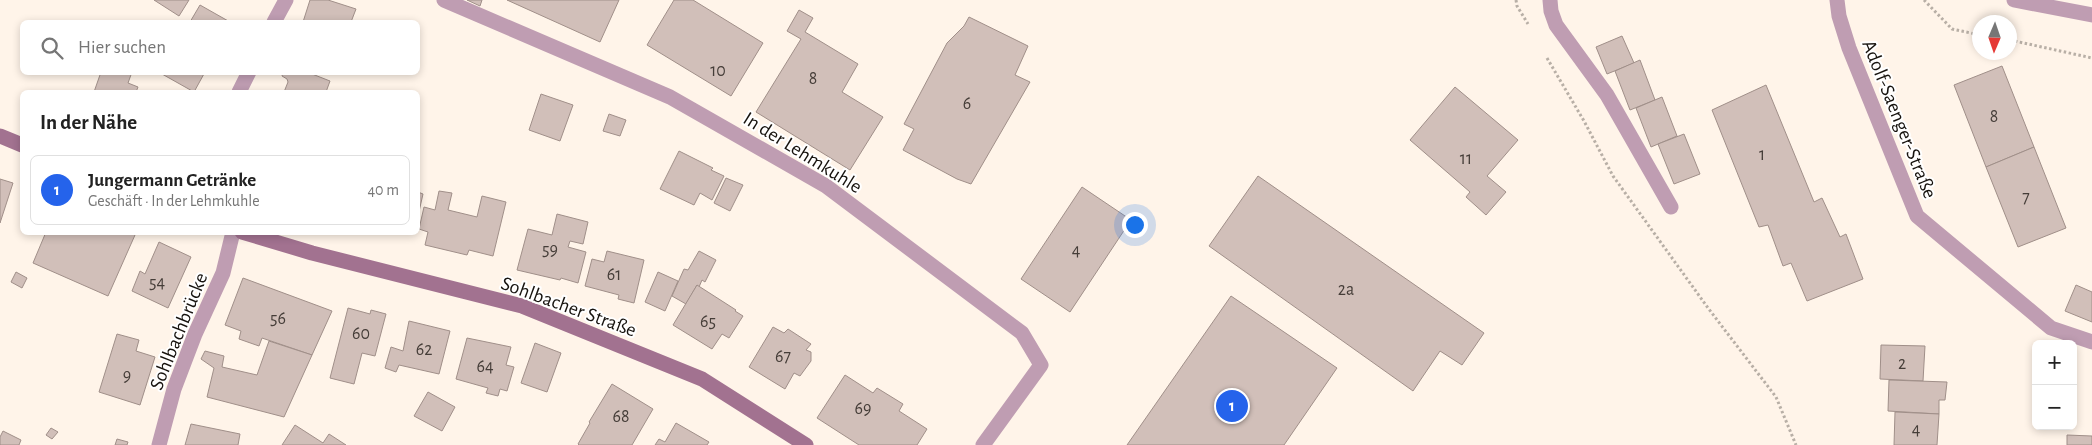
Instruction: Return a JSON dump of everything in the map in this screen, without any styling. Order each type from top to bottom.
[{"type":"street","points":[[275,20],[286,0]]},
{"type":"street","name":"In der Lehmkuhle","points":[[444,0],[670,96],[826,186],[1022,333],[1041,365],[983,445]]},
{"type":"street","points":[[1550,0],[1551,12],[1556,25],[1607,95],[1671,207]]},
{"type":"street","name":"Adolf-Saenger-Straße","points":[[1837,0],[1839,16],[1849,48],[1917,216],[2050,328],[2092,342]]},
{"type":"street","points":[[2014,0],[2092,15]]},
{"type":"street","points":[[240,90],[248,75]]},
{"type":"street","points":[[0,136],[20,144]]},
{"type":"street","name":"Sohlbachbrücke","points":[[159,445],[174,389],[195,334],[223,273],[232,235]]},
{"type":"street","name":"Sohlbacher Straße","points":[[252,235],[321,255],[522,306],[702,379],[806,445]]},
{"type":"path","points":[[1924,0],[1952,29],[1972,33]]},
{"type":"path","points":[[2017,42],[2092,58]]},
{"type":"building","points":[[154,0],[189,0],[179,16]]},
{"type":"building","points":[[310,0],[328,0],[356,9],[352,20],[304,20]]},
{"type":"building","points":[[467,0],[482,0],[480,6]]},
{"type":"building","points":[[507,0],[619,0],[600,42]]},
{"type":"building","points":[[674,0],[693,0],[763,43],[731,96],[647,45]]},
{"type":"building","points":[[200,5],[226,20],[191,20]]},
{"type":"building","points":[[799,10],[813,18],[805,32],[858,64],[842,92],[883,117],[850,170],[756,112],[801,39],[787,31]]},
{"type":"building","points":[[969,17],[1028,46],[1015,75],[1030,82],[971,184],[957,179],[903,150],[914,129],[904,124],[947,43],[964,26]]},
{"type":"building","points":[[1622,36],[1634,63],[1607,74],[1596,47]]},
{"type":"building","points":[[1640,60],[1655,100],[1630,110],[1615,71]]},
{"type":"building","points":[[2002,66],[2034,147],[1986,167],[1954,85]]},
{"type":"building","points":[[100,75],[131,75],[128,83],[138,87],[137,90],[95,90]]},
{"type":"building","points":[[164,75],[203,75],[195,90],[190,90]]},
{"type":"building","points":[[315,75],[330,81],[327,90],[285,90],[288,82],[282,76]]},
{"type":"building","points":[[1766,85],[1814,202],[1822,198],[1840,237],[1846,234],[1863,279],[1807,301],[1791,263],[1783,266],[1768,225],[1759,227],[1712,110]]},
{"type":"building","points":[[1455,87],[1518,140],[1487,176],[1506,192],[1486,215],[1466,197],[1470,192],[1410,140]]},
{"type":"building","points":[[541,94],[573,105],[560,141],[529,130]]},
{"type":"building","points":[[1662,97],[1677,136],[1651,147],[1636,108]]},
{"type":"building","points":[[609,114],[626,120],[620,136],[603,131]]},
{"type":"building","points":[[1684,134],[1700,174],[1674,184],[1658,144]]},
{"type":"building","points":[[2034,147],[2066,228],[2018,247],[1986,167]]},
{"type":"building","points":[[679,151],[713,168],[711,170],[724,176],[712,200],[700,193],[694,205],[660,189]]},
{"type":"building","points":[[1258,176],[1484,333],[1462,365],[1440,351],[1413,391],[1209,246]]},
{"type":"building","points":[[726,178],[743,185],[730,211],[714,203]]},
{"type":"building","points":[[0,179],[13,183],[0,223]]},
{"type":"building","points":[[1082,187],[1131,220],[1070,312],[1021,279]]},
{"type":"building","points":[[439,191],[452,193],[448,210],[477,217],[482,196],[506,202],[493,256],[469,250],[467,255],[425,245],[428,232],[420,229],[424,207],[435,210]]},
{"type":"building","points":[[420,193],[423,194],[420,207]]},
{"type":"building","points":[[557,214],[588,222],[583,244],[570,241],[568,247],[586,252],[578,283],[517,270],[528,229],[552,235]]},
{"type":"building","points":[[45,235],[135,235],[108,296],[33,263]]},
{"type":"building","points":[[159,242],[191,257],[168,308],[132,291],[140,271],[145,274]]},
{"type":"building","points":[[607,251],[644,260],[634,303],[618,299],[619,295],[585,286],[592,259],[604,262]]},
{"type":"building","points":[[699,251],[716,260],[705,282],[702,280],[699,287],[697,285],[686,304],[672,296],[684,269],[688,270]]},
{"type":"building","points":[[16,272],[27,278],[22,288],[11,282]]},
{"type":"building","points":[[658,272],[678,281],[665,311],[645,302]]},
{"type":"building","points":[[243,278],[332,311],[312,355],[262,338],[259,346],[239,339],[241,331],[225,325]]},
{"type":"building","points":[[697,285],[743,316],[729,338],[722,334],[712,349],[673,325]]},
{"type":"building","points":[[2076,285],[2092,292],[2092,322],[2065,311]]},
{"type":"building","points":[[1231,296],[1337,368],[1284,445],[1127,445]]},
{"type":"building","points":[[348,308],[370,314],[371,310],[386,314],[375,356],[362,353],[354,384],[330,378]]},
{"type":"building","points":[[409,321],[450,331],[439,374],[399,365],[396,372],[385,368],[391,347],[403,351]]},
{"type":"building","points":[[773,327],[784,333],[788,329],[811,344],[806,350],[811,352],[811,361],[800,376],[794,373],[785,389],[749,367]]},
{"type":"building","points":[[117,334],[139,340],[136,351],[155,357],[140,405],[99,392]]},
{"type":"building","points":[[467,338],[511,347],[506,365],[514,367],[507,391],[500,389],[498,396],[486,393],[488,388],[456,379]]},
{"type":"building","points":[[269,341],[312,355],[284,417],[207,397],[214,368],[201,359],[205,351],[224,356],[222,367],[257,375]]},
{"type":"building","points":[[535,343],[561,353],[547,392],[521,383]]},
{"type":"building","points":[[1881,345],[1925,346],[1923,381],[1880,379]]},
{"type":"building","points":[[845,375],[873,393],[877,388],[903,404],[899,411],[927,429],[917,445],[859,445],[817,418]]},
{"type":"building","points":[[1889,380],[1947,382],[1945,400],[1939,400],[1939,414],[1888,411]]},
{"type":"building","points":[[612,384],[653,409],[632,445],[579,445],[589,422]]},
{"type":"building","points":[[428,392],[455,407],[442,431],[414,416]]},
{"type":"building","points":[[1895,412],[1939,414],[1937,445],[1894,445]]},
{"type":"building","points":[[676,423],[709,442],[707,445],[655,445],[659,439],[665,442]]},
{"type":"building","points":[[191,424],[240,434],[238,445],[185,445]]},
{"type":"building","points":[[295,425],[323,443],[329,434],[346,445],[282,445]]},
{"type":"building","points":[[51,428],[58,432],[52,439],[46,435]]},
{"type":"building","points":[[3,431],[21,440],[19,445],[0,445],[0,437]]},
{"type":"building","points":[[2067,435],[2092,436],[2092,445],[2067,445]]},
{"type":"building","points":[[117,439],[128,442],[127,445],[115,445]]},
{"type":"place","name":"Jungermann Getränke","points":[[1232,406]]}]
